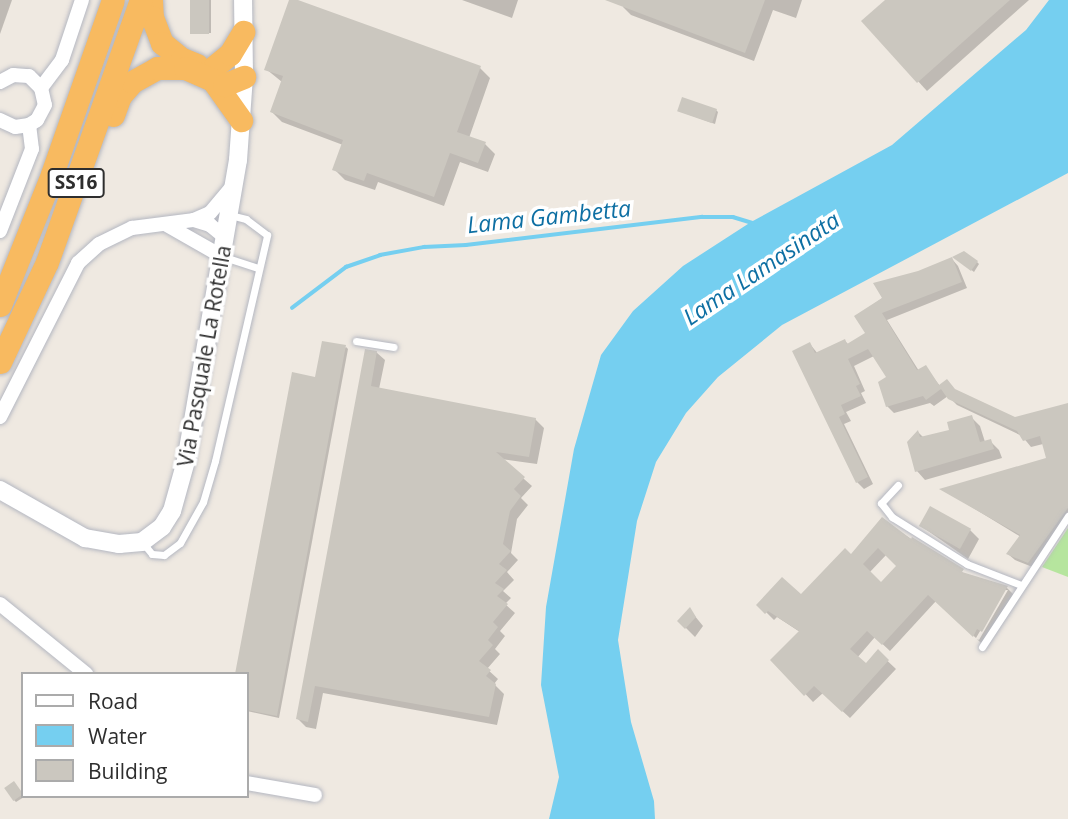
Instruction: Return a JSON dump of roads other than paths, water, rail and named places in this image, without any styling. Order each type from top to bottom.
[{"type":"highway","name":"SS16","points":[[0,305],[52,174],[113,0]]},
{"type":"highway","name":"SS16","points":[[0,362],[47,262],[141,0]]},
{"type":"highway","points":[[151,0],[152,17],[162,43],[182,60],[214,74],[224,85],[244,77]]},
{"type":"highway","points":[[214,74],[243,32]]},
{"type":"highway","points":[[84,161],[105,138],[120,96],[145,73],[164,67],[214,74],[241,120]]},
{"type":"highway","points":[[0,269],[29,198],[52,174]]},
{"type":"street","points":[[41,88],[62,60],[82,0]]},
{"type":"street","name":"Via Pasquale La Rotella","points":[[142,542],[162,527],[172,511],[180,489],[230,215],[244,77],[243,0]]},
{"type":"street","points":[[0,82],[21,74],[36,81],[44,96],[42,113],[29,125],[3,124]]},
{"type":"street","points":[[0,231],[32,149],[29,125]]},
{"type":"street","points":[[0,417],[78,263],[99,244],[132,228],[194,220],[210,213],[233,186]]},
{"type":"street","points":[[194,220],[210,225],[225,237]]},
{"type":"street","points":[[164,224],[223,257]]},
{"type":"street","points":[[0,489],[86,538],[119,544],[142,542]]},
{"type":"street","points":[[0,604],[84,672]]},
{"type":"street","points":[[248,783],[314,795]]},
{"type":"lane","points":[[142,542],[152,554],[164,555],[180,543],[203,502],[267,235],[246,219],[230,215]]},
{"type":"lane","points":[[223,257],[242,260],[257,268]]},
{"type":"lane","points":[[356,341],[394,347]]},
{"type":"lane","points":[[898,485],[881,503],[892,517],[967,564],[1021,585]]},
{"type":"lane","points":[[982,648],[1068,516]]},
{"type":"water","name":"Lama Lamasinata","points":[[1049,0],[1068,0],[1068,173],[782,325],[718,377],[686,413],[656,462],[637,521],[618,640],[631,722],[654,801],[655,819],[549,819],[559,777],[541,685],[546,607],[574,449],[601,355],[633,311],[683,266],[751,222],[892,145],[1026,30]]},
{"type":"waterway","name":"Lama Gambetta","points":[[292,308],[346,267],[380,255],[424,247],[466,245],[702,217],[733,217],[753,223]]}]
